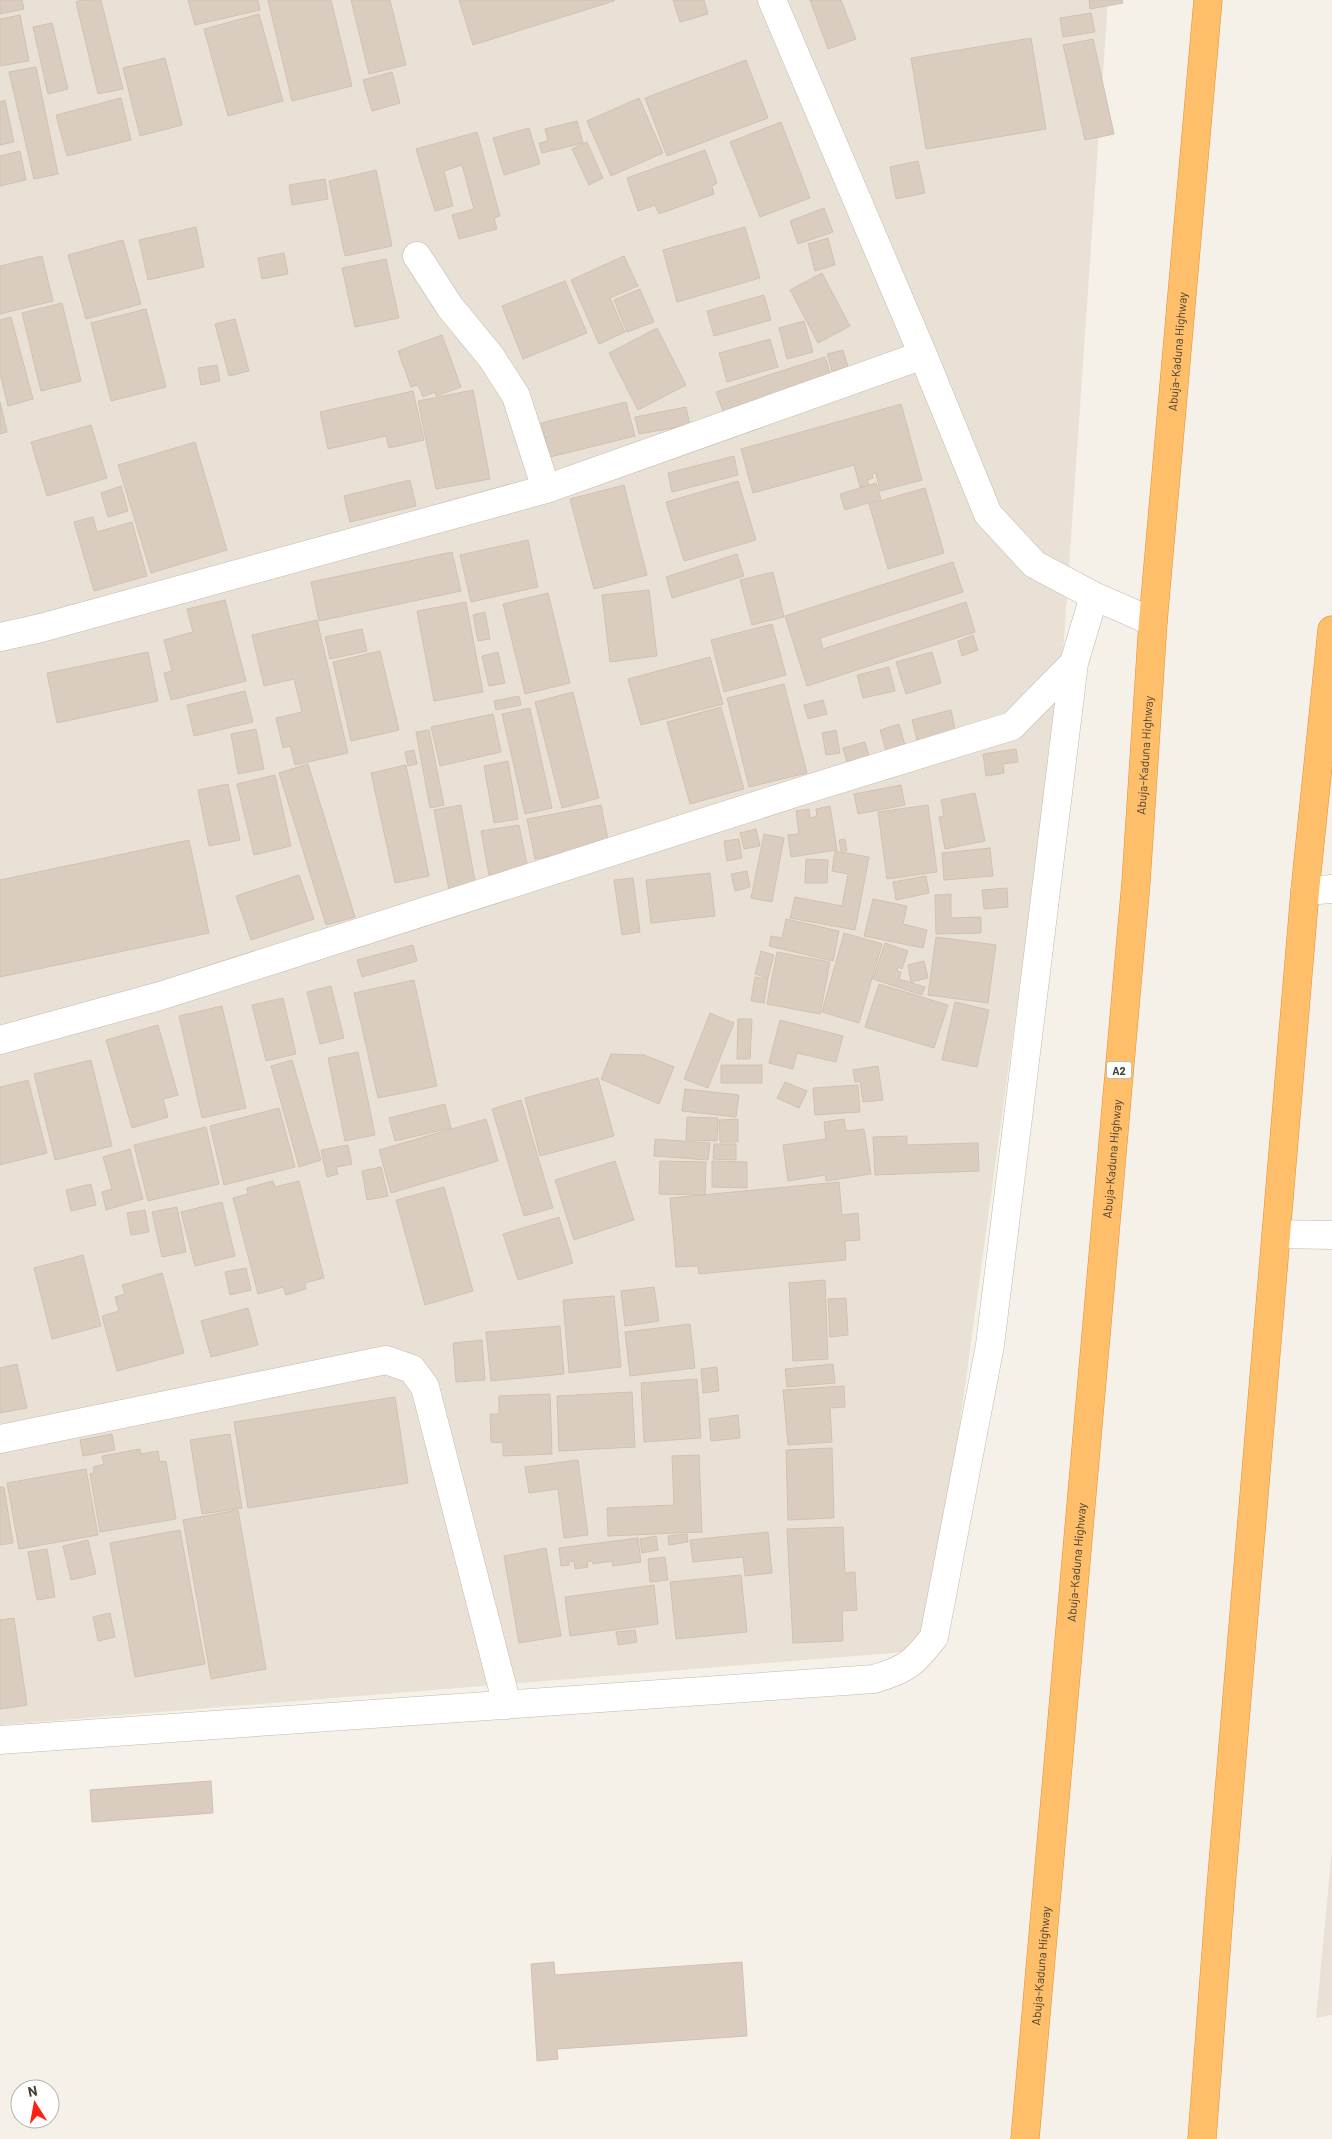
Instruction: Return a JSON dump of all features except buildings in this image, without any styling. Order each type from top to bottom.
[{"type":"highway","name":"Abuja-Kaduna Highway","points":[[1025,2139],[1136,882],[1153,622],[1208,0]]},
{"type":"highway","points":[[1202,2139],[1220,1899],[1305,891],[1332,630]]},
{"type":"street","points":[[772,0],[988,514],[1034,564],[1094,596],[1153,622]]},
{"type":"street","points":[[417,256],[450,307],[491,356],[516,396],[546,489]]},
{"type":"street","points":[[0,637],[41,628],[546,489],[923,356]]},
{"type":"street","points":[[0,1740],[874,1679],[900,1671],[915,1661],[934,1637],[990,1345],[1074,663],[1094,596]]},
{"type":"street","points":[[0,1040],[160,996],[801,791],[1012,726],[1074,663]]},
{"type":"street","points":[[1305,891],[1332,889]]},
{"type":"street","points":[[1276,1234],[1332,1235]]},
{"type":"street","points":[[0,1439],[386,1360],[412,1369],[426,1387],[507,1705]]},
{"type":"shaded area","points":[[0,0],[1108,0],[1061,683],[929,1650],[0,1725]]},
{"type":"shaded area","points":[[1332,1849],[1332,2015],[1316,2018]]}]
